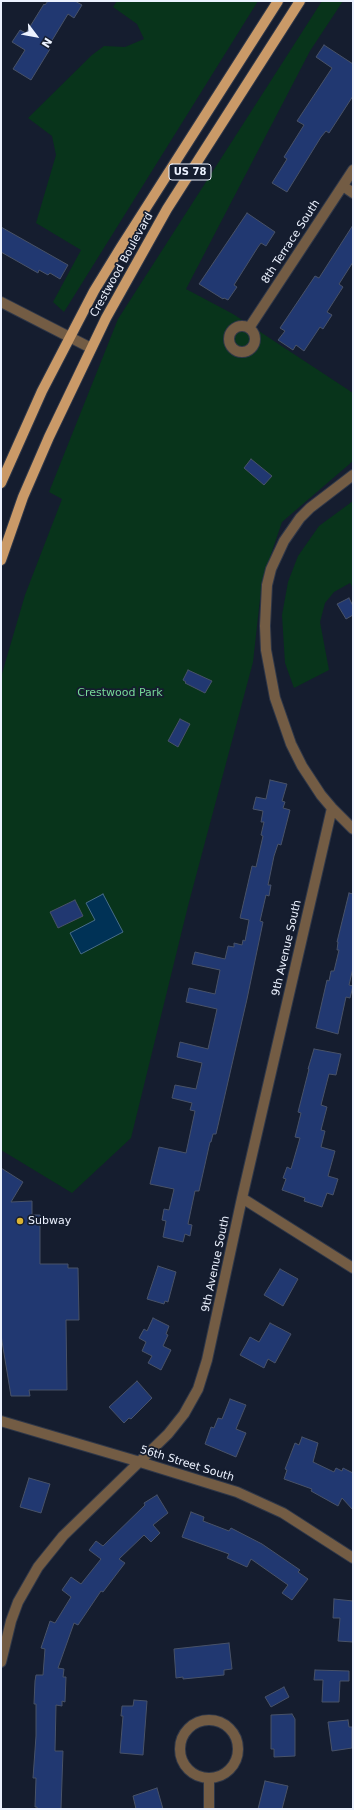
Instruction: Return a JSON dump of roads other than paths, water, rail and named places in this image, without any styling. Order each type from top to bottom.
[{"type":"main road","name":"Crestwood Boulevard","points":[[1,483],[42,391],[69,337],[120,247],[278,1]]},
{"type":"main road","name":"Crestwood Boulevard","points":[[1,560],[46,443],[91,348],[136,263],[167,209],[300,1]]},
{"type":"street","name":"8th Terrace South","points":[[249,328],[353,170]]},
{"type":"street","points":[[343,186],[353,193]]},
{"type":"street","points":[[1,302],[91,348]]},
{"type":"street","points":[[353,475],[310,508],[291,529],[277,553],[271,569],[265,602],[266,650],[269,674],[276,704],[291,744],[302,766],[332,808],[353,829]]},
{"type":"street","name":"9th Avenue South","points":[[1,1662],[11,1621],[21,1596],[38,1567],[63,1536],[177,1424],[198,1389],[207,1360],[242,1198],[332,808]]},
{"type":"street","points":[[242,1198],[353,1268]]},
{"type":"street","name":"56th Street South","points":[[1,1421],[237,1492],[260,1501],[306,1527],[353,1558]]},
{"type":"street","points":[[212,1720],[219,1722],[231,1730],[237,1743],[238,1750],[236,1758],[228,1770],[223,1774],[209,1778],[202,1777],[189,1770],[181,1758],[180,1744],[186,1730],[191,1726],[198,1722],[212,1720]]},
{"type":"street","points":[[209,1778],[209,1809]]},
{"type":"water","points":[[103,894],[123,932],[81,954],[70,933],[95,920],[86,903]]},
{"type":"place","name":"Subway","points":[[20,1221]]},
{"type":"park label","name":"Crestwood Park","points":[[120,693]]}]
